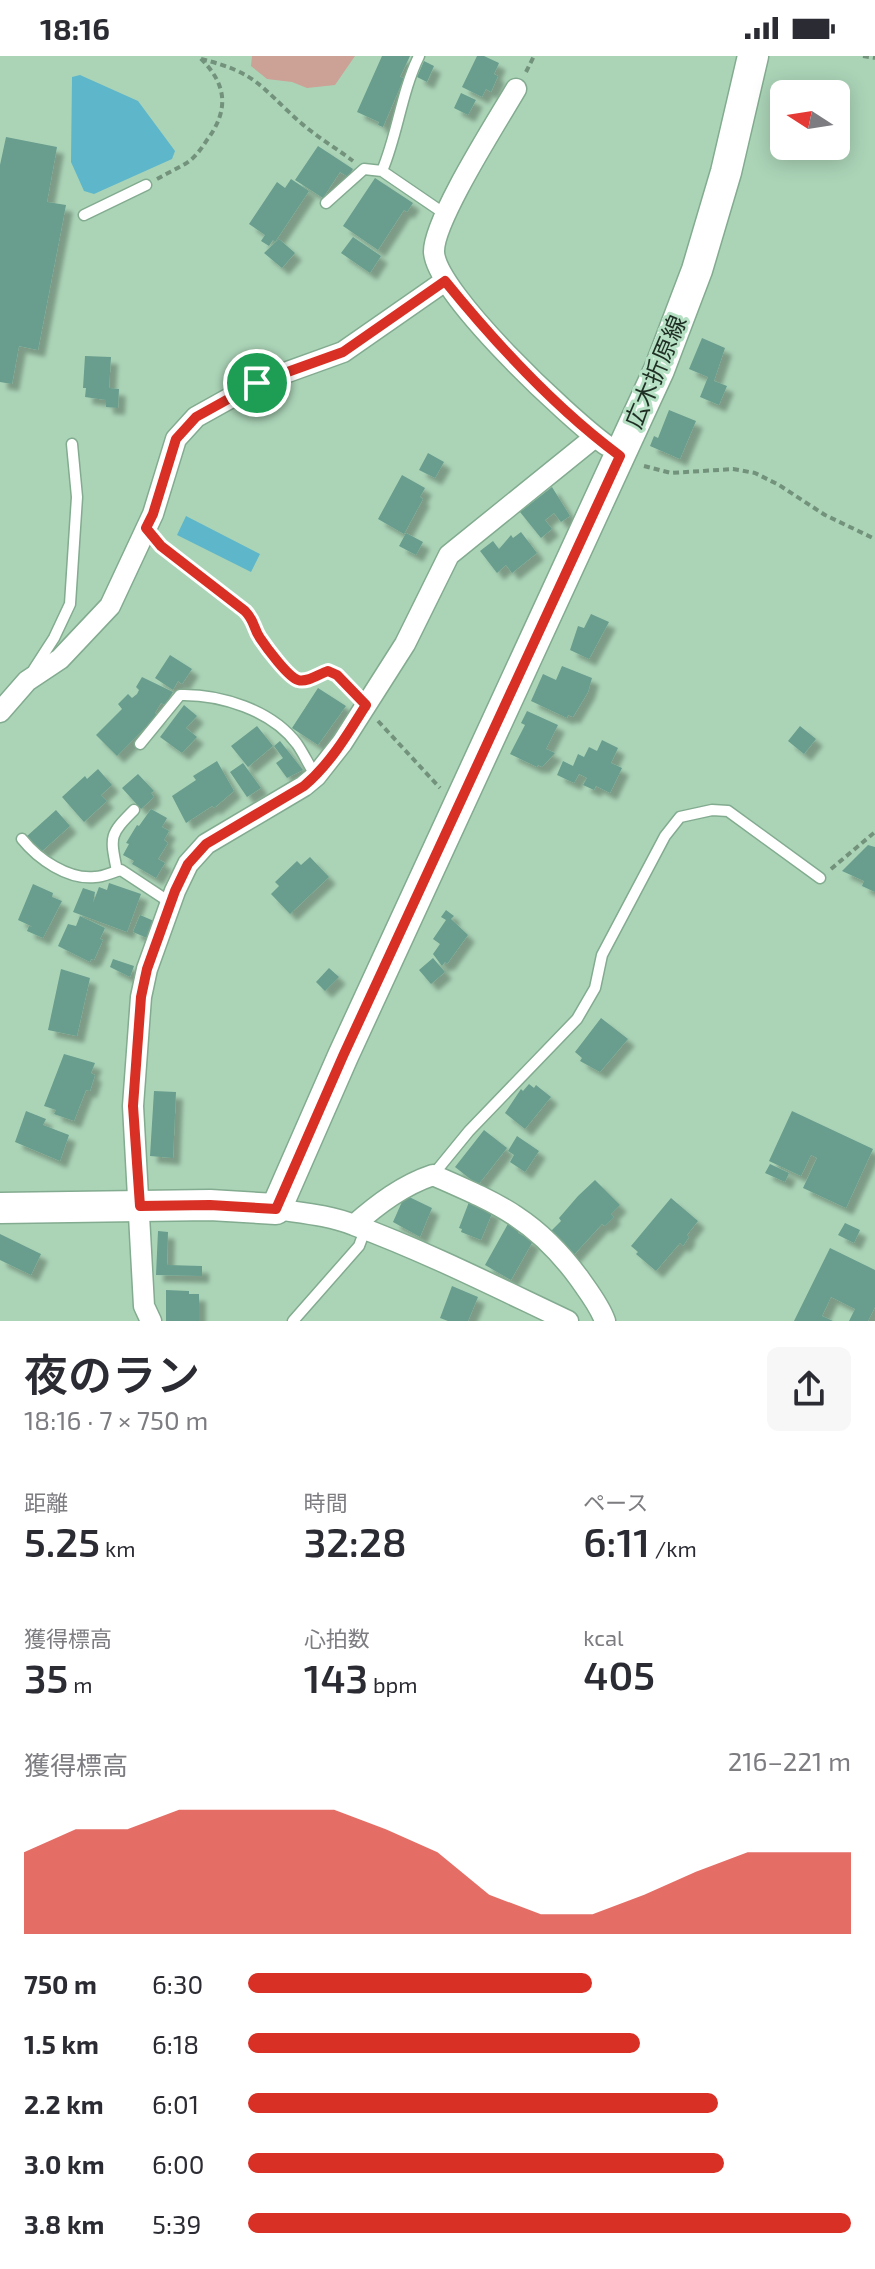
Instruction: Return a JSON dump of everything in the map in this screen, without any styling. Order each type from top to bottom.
[{"type":"main road","name":"広木折原線","points":[[276,1209],[659,370],[697,270],[726,172],[753,56]]},
{"type":"main road","points":[[0,1208],[210,1205],[276,1209]]},
{"type":"street","points":[[516,89],[445,214],[434,253],[445,281],[494,341],[595,437],[620,456]]},
{"type":"street","points":[[0,712],[27,681],[60,659],[110,606],[153,514],[176,439],[196,417],[257,383],[343,352],[445,281]]},
{"type":"street","points":[[151,1321],[144,1306],[133,1106],[139,1013],[147,969],[188,864],[206,844],[316,776],[342,743],[405,644],[449,555],[595,437]]},
{"type":"street","points":[[360,1227],[374,1207],[413,1182],[433,1175],[502,1205],[529,1224],[572,1268],[605,1321]]},
{"type":"street","points":[[276,1209],[328,1217],[360,1227],[568,1321]]},
{"type":"lane","points":[[382,171],[394,142],[402,99],[419,56]]},
{"type":"lane","points":[[326,203],[364,169],[382,171],[445,214]]},
{"type":"lane","points":[[84,215],[146,185]]},
{"type":"lane","points":[[27,681],[54,638],[70,604],[77,497],[72,444]]},
{"type":"lane","points":[[140,744],[180,695],[197,695],[248,709],[274,723],[295,742],[316,776]]},
{"type":"lane","points":[[117,871],[112,837],[134,810]]},
{"type":"lane","points":[[433,1175],[469,1131],[577,1019],[595,988],[602,955],[665,836],[680,817],[712,810],[728,811],[820,878]]},
{"type":"lane","points":[[22,839],[41,860],[86,878],[121,870],[171,903]]},
{"type":"lane","points":[[293,1321],[359,1246],[360,1227]]},
{"type":"path","points":[[863,56],[875,58]]},
{"type":"path","points":[[199,57],[232,66],[247,74],[264,86],[301,123],[364,169]]},
{"type":"path","points":[[146,185],[187,163],[218,126],[224,109],[221,93],[217,79],[199,57]]},
{"type":"path","points":[[620,456],[671,473],[733,469],[755,473],[825,515],[875,539]]},
{"type":"path","points":[[146,528],[168,553],[255,621],[257,635],[297,680],[308,680],[328,671],[337,675],[459,808]]},
{"type":"path","points":[[820,878],[875,832]]},
{"type":"shaded area","points":[[252,56],[355,56],[335,85],[307,88],[292,82],[267,79],[251,66]]},
{"type":"water","points":[[80,75],[138,101],[175,151],[172,159],[94,194],[84,191],[71,162],[72,77]]},
{"type":"water","points":[[186,516],[260,554],[251,572],[177,535]]},
{"type":"building","points":[[382,56],[410,56],[383,127],[357,112]]},
{"type":"building","points":[[477,56],[499,63],[494,74],[498,76],[491,92],[486,89],[482,97],[462,87]]},
{"type":"building","points":[[424,61],[434,66],[427,82],[417,77]]},
{"type":"building","points":[[461,93],[476,100],[468,115],[454,108]]},
{"type":"building","points":[[6,137],[57,147],[47,202],[66,205],[38,350],[19,346],[12,384],[0,382],[0,165]]},
{"type":"building","points":[[318,146],[353,169],[348,177],[340,172],[323,198],[295,180]]},
{"type":"building","points":[[375,178],[413,203],[407,212],[404,210],[378,250],[343,226]]},
{"type":"building","points":[[291,179],[309,191],[275,242],[273,240],[269,246],[261,241],[265,235],[249,224],[277,182],[285,188]]},
{"type":"building","points":[[353,237],[381,256],[370,273],[341,253]]},
{"type":"building","points":[[279,239],[295,253],[282,268],[264,253]]},
{"type":"building","points":[[702,338],[725,348],[714,381],[727,386],[719,405],[700,397],[708,377],[689,369]]},
{"type":"building","points":[[85,356],[111,357],[109,388],[119,389],[118,408],[106,407],[106,400],[85,397]]},
{"type":"building","points":[[669,410],[696,421],[680,459],[650,446],[654,436],[658,438]]},
{"type":"building","points":[[428,453],[444,462],[435,478],[419,470]]},
{"type":"building","points":[[402,475],[425,488],[420,497],[423,499],[404,534],[378,519]]},
{"type":"building","points":[[552,487],[570,516],[561,522],[554,513],[545,520],[552,529],[541,538],[520,512]]},
{"type":"building","points":[[521,532],[537,553],[512,573],[506,565],[497,573],[480,551],[493,541],[499,549],[511,535],[513,538]]},
{"type":"building","points":[[406,533],[423,542],[416,555],[399,546]]},
{"type":"building","points":[[591,614],[609,622],[589,659],[570,650],[578,626],[584,628]]},
{"type":"building","points":[[170,655],[192,669],[182,684],[178,681],[173,690],[155,678]]},
{"type":"building","points":[[562,666],[592,678],[588,692],[573,717],[568,715],[567,718],[531,701],[543,674],[556,680]]},
{"type":"building","points":[[142,677],[173,692],[165,705],[161,703],[155,713],[158,715],[117,756],[96,735],[122,709],[118,704],[128,694],[132,698],[137,694],[139,690],[136,687]]},
{"type":"building","points":[[318,688],[346,706],[318,745],[292,728]]},
{"type":"building","points":[[184,705],[197,716],[186,728],[197,737],[182,753],[160,737]]},
{"type":"building","points":[[527,711],[558,725],[546,749],[555,753],[542,767],[510,754],[525,725],[521,723]]},
{"type":"building","points":[[257,726],[273,746],[248,767],[231,746]]},
{"type":"building","points":[[800,726],[816,739],[804,754],[788,741]]},
{"type":"building","points":[[602,740],[618,748],[611,763],[622,768],[610,793],[596,786],[594,790],[583,785],[587,778],[579,774],[574,783],[557,775],[563,761],[573,766],[578,754],[584,757],[589,747],[597,751]]},
{"type":"building","points":[[280,741],[303,770],[287,778],[276,763],[283,758],[274,746]]},
{"type":"building","points":[[217,761],[234,791],[214,808],[212,806],[186,823],[172,796],[196,780],[193,776]]},
{"type":"building","points":[[243,763],[261,788],[247,797],[230,772]]},
{"type":"building","points":[[98,769],[112,785],[101,795],[107,801],[84,822],[62,797],[85,776],[87,779]]},
{"type":"building","points":[[138,774],[154,791],[151,793],[154,797],[141,809],[122,788]]},
{"type":"building","points":[[151,809],[167,818],[162,827],[169,831],[164,840],[168,843],[158,859],[165,863],[156,878],[123,855],[129,844],[126,843]]},
{"type":"building","points":[[56,810],[70,826],[40,853],[26,837]]},
{"type":"building","points":[[868,845],[875,847],[875,892],[862,886],[864,881],[842,871]]},
{"type":"building","points":[[310,857],[329,877],[290,914],[271,894],[279,886],[275,882],[297,861],[301,865]]},
{"type":"building","points":[[109,883],[141,894],[127,932],[73,912],[83,888],[95,892],[93,903],[99,887],[107,890]]},
{"type":"building","points":[[33,884],[62,901],[43,938],[27,931],[29,926],[33,927],[18,920]]},
{"type":"building","points":[[446,910],[468,935],[447,964],[445,962],[442,966],[433,954],[440,944],[433,939],[446,920],[441,917]]},
{"type":"building","points":[[140,915],[154,921],[147,938],[133,932]]},
{"type":"building","points":[[80,916],[105,928],[100,939],[103,940],[94,960],[90,962],[58,946],[68,924],[76,926]]},
{"type":"building","points":[[433,958],[445,972],[431,984],[419,970]]},
{"type":"building","points":[[113,959],[134,966],[130,977],[110,967]]},
{"type":"building","points":[[329,968],[339,977],[325,991],[316,982]]},
{"type":"building","points":[[61,969],[90,978],[77,1036],[48,1030]]},
{"type":"building","points":[[601,1018],[628,1039],[600,1072],[580,1061],[582,1058],[575,1052]]},
{"type":"building","points":[[64,1054],[95,1063],[90,1091],[86,1090],[74,1121],[54,1114],[56,1110],[44,1106]]},
{"type":"building","points":[[529,1084],[534,1088],[536,1085],[551,1097],[525,1129],[505,1113],[521,1089],[523,1091]]},
{"type":"building","points":[[154,1091],[176,1092],[173,1158],[150,1156]]},
{"type":"building","points":[[26,1111],[46,1119],[43,1125],[69,1135],[60,1161],[15,1142]]},
{"type":"building","points":[[792,1111],[873,1149],[846,1208],[803,1188],[817,1158],[811,1155],[801,1176],[769,1161]]},
{"type":"building","points":[[484,1130],[507,1148],[478,1185],[455,1167]]},
{"type":"building","points":[[517,1136],[539,1151],[525,1172],[510,1162],[514,1155],[508,1151]]},
{"type":"building","points":[[770,1164],[789,1173],[785,1182],[765,1173]]},
{"type":"building","points":[[595,1180],[620,1205],[611,1214],[614,1217],[605,1226],[602,1224],[572,1257],[549,1233]]},
{"type":"building","points":[[405,1195],[432,1208],[420,1237],[393,1222]]},
{"type":"building","points":[[671,1198],[698,1221],[683,1246],[680,1243],[656,1271],[631,1246]]},
{"type":"building","points":[[469,1202],[493,1211],[481,1240],[461,1232],[459,1228]]},
{"type":"building","points":[[509,1222],[520,1229],[518,1233],[533,1241],[511,1280],[485,1265]]},
{"type":"building","points":[[845,1223],[860,1230],[854,1243],[838,1235]]},
{"type":"building","points":[[158,1231],[168,1232],[167,1265],[202,1266],[202,1276],[156,1275]]},
{"type":"building","points":[[0,1234],[41,1254],[31,1275],[0,1260]]},
{"type":"building","points":[[830,1248],[875,1270],[875,1307],[868,1321],[849,1321],[855,1309],[831,1297],[822,1316],[833,1321],[794,1321]]},
{"type":"building","points":[[452,1286],[478,1297],[468,1321],[440,1318]]},
{"type":"building","points":[[166,1290],[199,1294],[199,1321],[166,1321]]},
{"type":"route","points":[[445,281],[494,341],[595,437],[620,456],[343,1056],[276,1209],[210,1205],[140,1206],[133,1106],[141,997],[147,969],[175,891],[188,864],[206,844],[316,776],[366,705],[337,675],[328,671],[308,680],[297,680],[257,635],[255,621],[161,546],[146,528],[176,439],[196,417],[257,383],[343,352],[445,281]]}]
